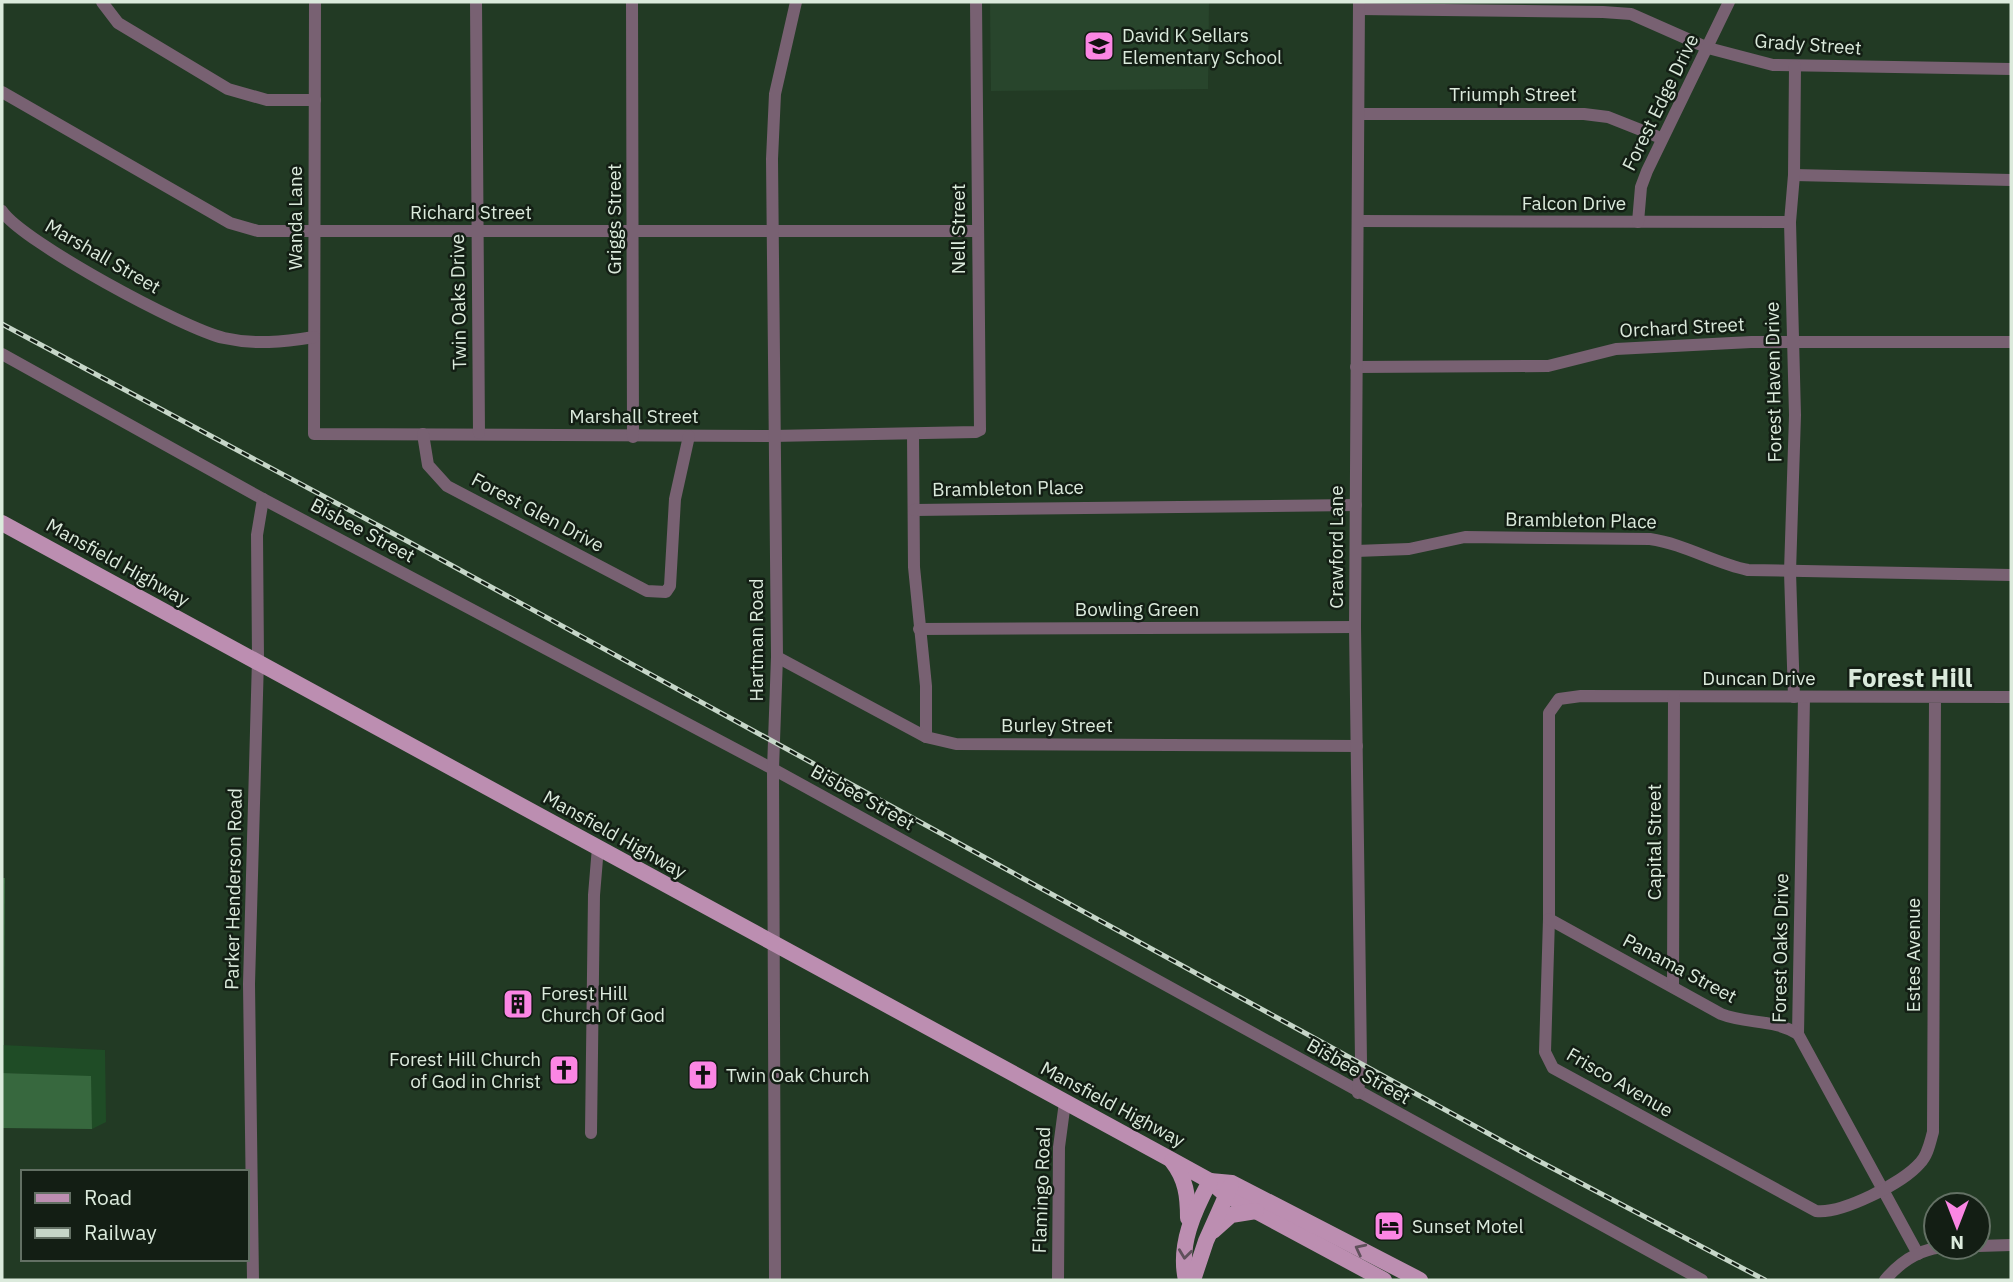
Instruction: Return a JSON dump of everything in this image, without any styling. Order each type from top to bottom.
[{"type":"main road","name":"Mansfield Highway","points":[[2,523],[258,659],[351,714],[1210,1181],[1420,1280]]},
{"type":"main road","points":[[1170,1159],[1182,1175],[1187,1190],[1188,1228],[1183,1268],[1186,1280]]},
{"type":"main road","points":[[1188,1228],[1210,1181]]},
{"type":"main road","name":"Mansfield Highway","points":[[1229,1189],[1256,1211],[1384,1280]]},
{"type":"main road","points":[[1193,1280],[1206,1241],[1229,1189]]},
{"type":"main road","points":[[1206,1241],[1230,1216],[1256,1211]]},
{"type":"street","points":[[102,2],[118,23],[228,89],[267,100],[315,100]]},
{"type":"street","name":"Wanda Lane","points":[[314,434],[315,2]]},
{"type":"street","name":"Twin Oaks Drive","points":[[476,2],[476,232],[480,433]]},
{"type":"street","name":"Griggs Street","points":[[632,2],[634,437]]},
{"type":"street","name":"Hartman Road","points":[[775,1280],[773,769],[778,657],[772,436],[775,230],[772,159],[775,94],[796,2]]},
{"type":"street","name":"Nell Street","points":[[954,433],[976,432],[981,421],[976,2]]},
{"type":"street","name":"Forest Edge Drive","points":[[1638,222],[1641,187],[1661,138],[1729,2]]},
{"type":"street","name":"Grady Street","points":[[1359,5],[1631,14],[1708,48],[1749,61],[1795,66],[2011,69]]},
{"type":"street","name":"Crawford Lane","points":[[1358,1093],[1361,1061],[1355,627],[1359,5]]},
{"type":"street","name":"Forest Haven Drive","points":[[1795,66],[1794,175],[1790,222],[1795,415],[1790,572],[1799,697]]},
{"type":"street","name":"Richard Street","points":[[2,92],[230,223],[258,231],[978,230]]},
{"type":"street","name":"Triumph Street","points":[[1359,114],[1584,114],[1608,117],[1661,138]]},
{"type":"street","points":[[1794,175],[2011,180]]},
{"type":"street","name":"Marshall Street","points":[[2,211],[15,227],[181,324],[204,333],[256,344],[314,337]]},
{"type":"street","name":"Falcon Drive","points":[[1358,221],[1790,222]]},
{"type":"street","name":"Orchard Street","points":[[1356,367],[1548,366],[1616,349],[1793,342],[2011,342]]},
{"type":"street","name":"Bisbee Street","points":[[2,355],[263,499],[773,769],[1702,1280]]},
{"type":"street","name":"Marshall Street","points":[[314,434],[480,433],[634,437],[954,433]]},
{"type":"street","name":"Forest Glen Drive","points":[[423,434],[428,465],[447,486],[647,591],[666,592],[670,586],[675,499],[689,436]]},
{"type":"street","points":[[913,434],[914,567],[926,686],[926,737]]},
{"type":"street","name":"Parker Henderson Road","points":[[253,1280],[250,1255],[249,984],[258,659],[257,535],[263,499]]},
{"type":"street","name":"Brambleton Place","points":[[914,510],[1356,505]]},
{"type":"street","name":"Brambleton Place","points":[[1356,551],[1409,549],[1465,537],[1650,539],[1675,543],[1723,565],[1790,572],[2011,575]]},
{"type":"street","name":"Bowling Green","points":[[919,629],[1355,627]]},
{"type":"street","name":"Burley Street","points":[[778,657],[926,737],[956,744],[1357,746]]},
{"type":"street","name":"Duncan Drive","points":[[1552,705],[1569,696],[2011,696]]},
{"type":"street","name":"Capital Street","points":[[1673,987],[1674,697]]},
{"type":"street","name":"Forest Oaks Drive","points":[[1799,697],[1798,1034],[1918,1254]]},
{"type":"street","name":"Estes Avenue","points":[[1882,1190],[1919,1165],[1933,1132],[1935,697]]},
{"type":"street","name":"Frisco Avenue","points":[[1552,705],[1549,713],[1549,919],[1545,1052],[1557,1072],[1816,1211],[1828,1212],[1882,1190]]},
{"type":"street","points":[[591,1133],[594,895],[598,847]]},
{"type":"street","name":"Panama Street","points":[[1549,919],[1731,1018],[1776,1024],[1798,1034]]},
{"type":"street","name":"Flamingo Road","points":[[1058,1280],[1059,1147],[1065,1102]]},
{"type":"street","points":[[1992,1246],[2011,1245]]},
{"type":"street","points":[[1892,1278],[1922,1252]]},
{"type":"shaded area","name":"David K Sellars Elementary School","points":[[990,2],[1209,2],[1208,89],[991,91]]},
{"type":"shaded area","points":[[2,878],[5,878],[4,1045],[2,1045]]},
{"type":"shaded area","points":[[2,1045],[105,1050],[106,1122],[92,1129],[90,1077],[2,1073]]},
{"type":"shaded area","points":[[2,1073],[91,1076],[92,1129],[2,1128]]},
{"type":"railway","points":[[2,324],[409,542],[1535,1159],[1765,1280]]},
{"type":"place","name":"David K Sellars Elementary School","points":[[1099,46]]},
{"type":"place","name":"Forest Hill Church Of God","points":[[518,1004]]},
{"type":"place","name":"Forest Hill Church of God in Christ","points":[[564,1070]]},
{"type":"place","name":"Twin Oak Church","points":[[703,1075]]},
{"type":"place","name":"Sunset Motel","points":[[1389,1226]]},
{"type":"district","name":"Forest Hill","points":[[1910,678]]}]
